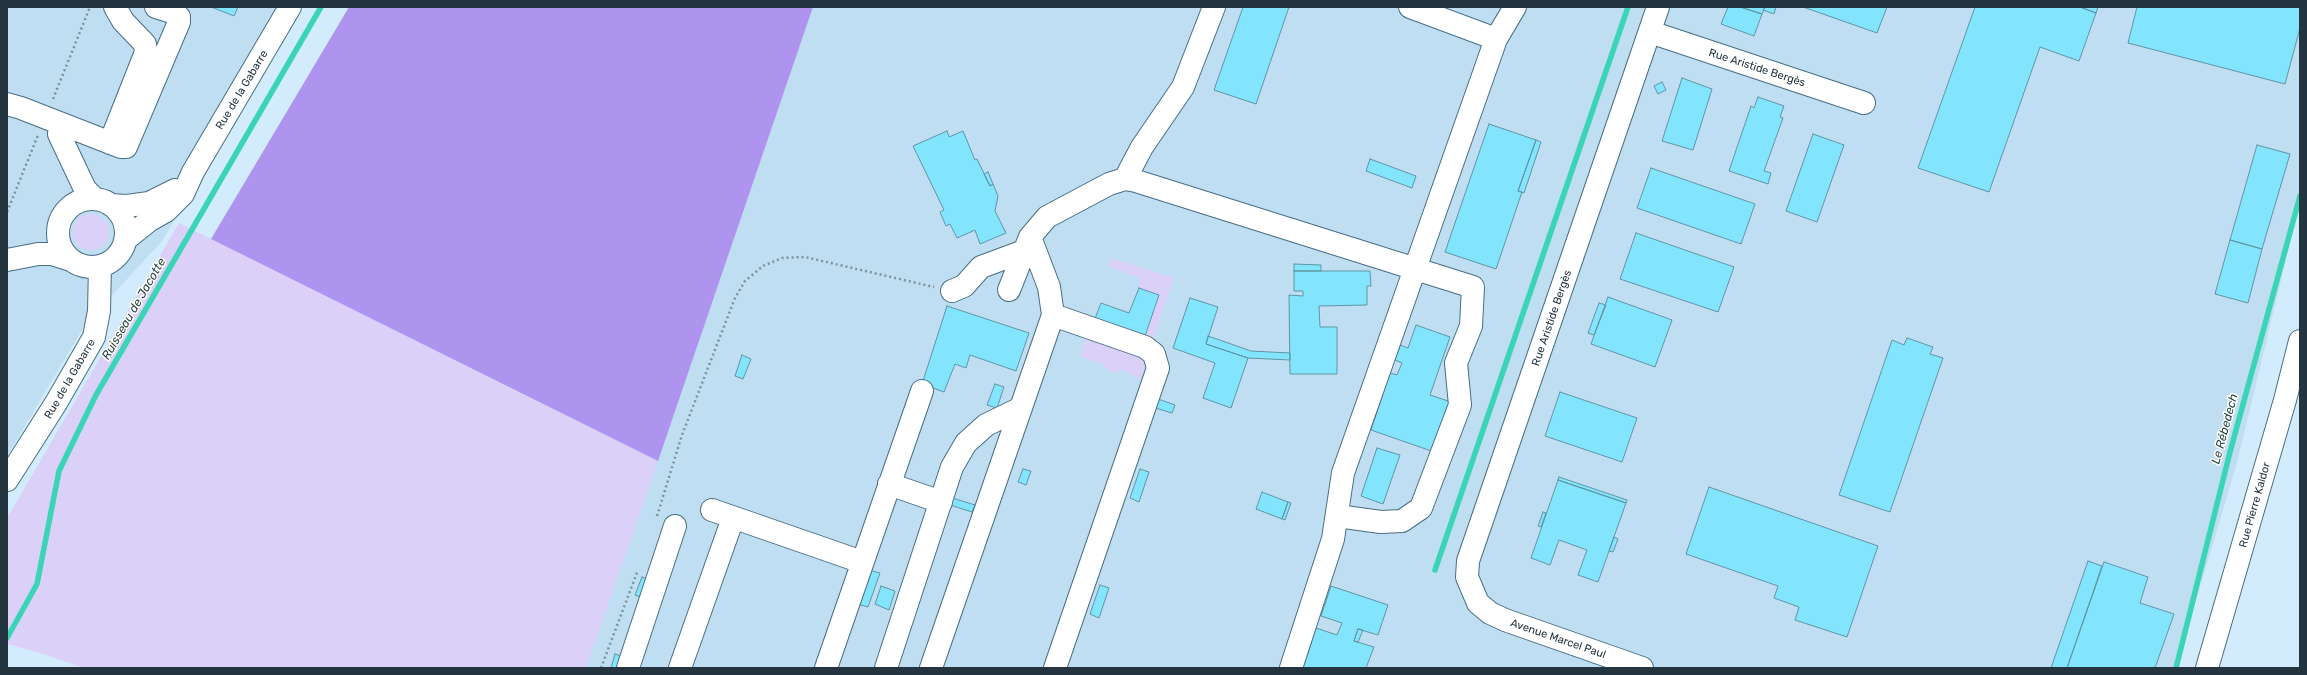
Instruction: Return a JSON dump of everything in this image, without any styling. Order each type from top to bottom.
[{"type":"street","points":[[110,143],[146,52],[145,44],[123,21],[115,7]]},
{"type":"street","points":[[7,104],[110,143],[126,147],[130,142],[180,22],[179,17],[175,13],[156,7]]},
{"type":"street","name":"Rue de la Gabarre","points":[[125,240],[137,228],[175,203],[183,194],[193,172],[290,7]]},
{"type":"street","points":[[1125,179],[1142,147],[1183,87],[1214,7]]},
{"type":"street","points":[[1410,7],[1496,39]]},
{"type":"street","points":[[1291,668],[1333,539],[1343,473],[1496,39],[1515,7]]},
{"type":"street","name":"Rue Aristide Bergès","points":[[1478,603],[1467,577],[1468,561],[1658,7]]},
{"type":"street","name":"Rue Aristide Bergès","points":[[1650,32],[1864,103]]},
{"type":"street","points":[[7,260],[38,254],[52,254],[71,260],[85,267],[100,266],[116,257],[125,240],[123,220],[103,202],[85,189],[59,134],[63,125]]},
{"type":"street","name":"Rue de la Gabarre","points":[[103,202],[138,205],[154,201],[172,192],[193,172]]},
{"type":"street","points":[[1009,290],[1027,244],[1047,216],[1109,184],[1125,179],[1136,181],[1473,287],[1471,326],[1456,363],[1460,405],[1421,508],[1402,521],[1381,522],[1336,516]]},
{"type":"street","points":[[7,247],[36,240],[59,222],[65,212],[73,204],[84,200],[103,202]]},
{"type":"street","points":[[59,222],[59,243],[64,253],[71,260]]},
{"type":"street","points":[[952,291],[964,286],[981,267],[1027,244]]},
{"type":"street","points":[[931,668],[1053,315],[1050,288],[1027,244]]},
{"type":"street","name":"Rue de la Gabarre","points":[[7,480],[56,403],[94,337],[100,311],[100,266]]},
{"type":"street","points":[[1053,315],[1146,347],[1154,354],[1158,368],[1055,668]]},
{"type":"street","name":"Rue Pierre Kaldor","points":[[2207,668],[2286,400],[2300,341]]},
{"type":"street","points":[[826,668],[922,391]]},
{"type":"street","points":[[886,668],[952,467],[966,443],[986,425],[1021,408]]},
{"type":"street","points":[[889,484],[941,502]]},
{"type":"street","points":[[712,510],[862,562]]},
{"type":"street","points":[[680,668],[733,518]]},
{"type":"street","points":[[628,668],[665,522]]},
{"type":"street","name":"Avenue Marcel Paul","points":[[1478,603],[1490,613],[1505,620],[1642,668]]},
{"type":"path","points":[[665,522],[682,435],[735,298],[745,281],[763,266],[782,258],[805,257],[952,291]]},
{"type":"path","points":[[601,668],[638,569]]},
{"type":"shaded area","points":[[7,7],[302,7],[162,241],[85,325],[7,456]]},
{"type":"shaded area","points":[[349,7],[813,7],[658,461],[211,239]]},
{"type":"shaded area","points":[[813,7],[2300,7],[2300,201],[2237,463],[2176,668],[586,668]]},
{"type":"shaded area","points":[[95,214],[104,219],[108,225],[108,239],[104,245],[95,250],[87,250],[78,245],[74,239],[73,228],[78,219],[84,215]]},
{"type":"shaded area","points":[[179,223],[658,461],[586,668],[83,668],[47,655],[7,644],[7,518]]},
{"type":"shaded area","points":[[1111,258],[1174,278],[1152,343],[1143,342],[1159,295],[1139,288],[1139,278],[1108,266]]},
{"type":"shaded area","points":[[1087,333],[1149,360],[1140,380],[1124,370],[1111,373],[1104,365],[1080,356]]},
{"type":"building","points":[[211,7],[238,7],[234,16]]},
{"type":"building","points":[[1243,7],[1289,7],[1256,104],[1214,90]]},
{"type":"building","points":[[1728,7],[1740,7],[1762,14],[1754,36],[1721,24]]},
{"type":"building","points":[[1740,7],[1765,7],[1762,14]]},
{"type":"building","points":[[1765,7],[1776,7],[1774,14],[1763,10]]},
{"type":"building","points":[[1803,7],[1887,7],[1877,33]]},
{"type":"building","points":[[1975,7],[2080,7],[2096,13],[2079,61],[2040,47],[1989,192],[1918,168]]},
{"type":"building","points":[[2080,7],[2098,7],[2096,13]]},
{"type":"building","points":[[2137,7],[2300,7],[2300,28],[2285,84],[2128,43]]},
{"type":"building","points":[[1682,78],[1712,89],[1693,150],[1662,141]]},
{"type":"building","points":[[1662,82],[1666,90],[1658,94],[1654,86]]},
{"type":"building","points":[[1758,97],[1784,106],[1780,117],[1783,118],[1764,171],[1771,173],[1768,184],[1729,171],[1751,106],[1754,108]]},
{"type":"building","points":[[1489,124],[1536,140],[1518,191],[1522,192],[1496,269],[1445,252]]},
{"type":"building","points":[[947,131],[949,137],[963,131],[975,160],[977,159],[990,186],[993,184],[998,196],[995,211],[1006,233],[980,244],[975,230],[957,238],[950,224],[946,226],[940,212],[944,210],[913,146]]},
{"type":"building","points":[[1813,134],[1844,145],[1817,222],[1786,211]]},
{"type":"building","points":[[1536,140],[1541,142],[1524,193],[1518,191]]},
{"type":"building","points":[[2257,145],[2290,154],[2262,249],[2230,240]]},
{"type":"building","points":[[1370,159],[1416,176],[1412,188],[1366,171]]},
{"type":"building","points":[[1651,168],[1755,204],[1741,244],[1637,208]]},
{"type":"building","points":[[988,172],[993,184],[990,186],[984,174]]},
{"type":"building","points":[[1636,233],[1734,267],[1718,312],[1620,279]]},
{"type":"building","points":[[2230,240],[2262,249],[2248,303],[2215,294]]},
{"type":"building","points":[[1294,264],[1321,265],[1321,271],[1294,271]]},
{"type":"building","points":[[1294,271],[1370,271],[1371,286],[1367,286],[1367,305],[1319,306],[1320,327],[1337,327],[1337,374],[1290,374],[1289,295],[1303,296],[1303,291],[1294,291]]},
{"type":"building","points":[[1139,288],[1159,295],[1143,342],[1093,324],[1101,303],[1129,313]]},
{"type":"building","points":[[1608,297],[1672,320],[1655,367],[1591,344]]},
{"type":"building","points":[[1190,298],[1218,307],[1206,344],[1248,358],[1231,408],[1203,398],[1215,363],[1173,348]]},
{"type":"building","points":[[1599,303],[1606,305],[1594,335],[1588,333]]},
{"type":"building","points":[[947,306],[1029,333],[1016,371],[970,355],[966,368],[955,364],[944,392],[922,384]]},
{"type":"building","points":[[1416,325],[1450,337],[1430,395],[1454,403],[1437,453],[1371,430],[1390,373],[1397,375],[1402,363],[1395,360],[1400,345],[1408,348]]},
{"type":"building","points":[[1208,336],[1251,351],[1290,353],[1290,360],[1248,358],[1206,344]]},
{"type":"building","points":[[1907,338],[1933,347],[1930,354],[1943,358],[1890,512],[1839,495],[1892,340],[1904,345]]},
{"type":"building","points":[[742,355],[751,359],[743,379],[735,376]]},
{"type":"building","points":[[995,384],[1004,387],[997,408],[987,405]]},
{"type":"building","points":[[1560,392],[1637,418],[1622,462],[1545,436]]},
{"type":"building","points":[[1158,399],[1175,405],[1172,413],[1155,408]]},
{"type":"building","points":[[1377,448],[1400,455],[1383,504],[1361,496]]},
{"type":"building","points":[[1023,469],[1031,471],[1026,485],[1018,482]]},
{"type":"building","points":[[1140,469],[1149,472],[1139,502],[1130,498]]},
{"type":"building","points":[[1559,477],[1627,500],[1626,503],[1558,480]]},
{"type":"building","points":[[1558,480],[1626,503],[1598,582],[1578,575],[1587,550],[1559,540],[1550,565],[1531,558]]},
{"type":"building","points":[[1709,487],[1878,546],[1847,637],[1795,620],[1799,607],[1774,598],[1778,586],[1686,554]]},
{"type":"building","points":[[1262,492],[1288,502],[1282,519],[1256,509]]},
{"type":"building","points":[[949,497],[975,505],[972,512],[947,504]]},
{"type":"building","points":[[1288,502],[1291,503],[1285,520],[1282,519]]},
{"type":"building","points":[[1543,512],[1546,513],[1541,527],[1538,526]]},
{"type":"building","points":[[1614,537],[1618,539],[1613,552],[1609,551]]},
{"type":"building","points":[[2088,561],[2102,566],[2067,668],[2051,668]]},
{"type":"building","points":[[2104,562],[2148,577],[2140,603],[2174,614],[2155,668],[2067,668]]},
{"type":"building","points":[[869,570],[880,573],[868,607],[857,604]]},
{"type":"building","points":[[642,577],[650,580],[643,598],[635,595]]},
{"type":"building","points":[[1100,585],[1109,588],[1099,618],[1090,614]]},
{"type":"building","points":[[881,586],[895,591],[889,610],[875,604]]},
{"type":"building","points":[[1331,586],[1388,605],[1378,635],[1358,629],[1354,641],[1374,647],[1366,668],[1303,668],[1316,628],[1337,635],[1342,623],[1321,616]]},
{"type":"building","points":[[1358,629],[1363,630],[1358,642],[1354,641]]},
{"type":"building","points":[[615,654],[624,657],[620,668],[611,668]]},
{"type":"waterway","name":"Ruisseau de Jacotte","points":[[7,638],[37,584],[59,471],[96,395],[321,7]]},
{"type":"waterway","points":[[1435,570],[1628,7]]},
{"type":"waterway","name":"Le Rébedech","points":[[2176,668],[2230,452],[2300,196]]}]
